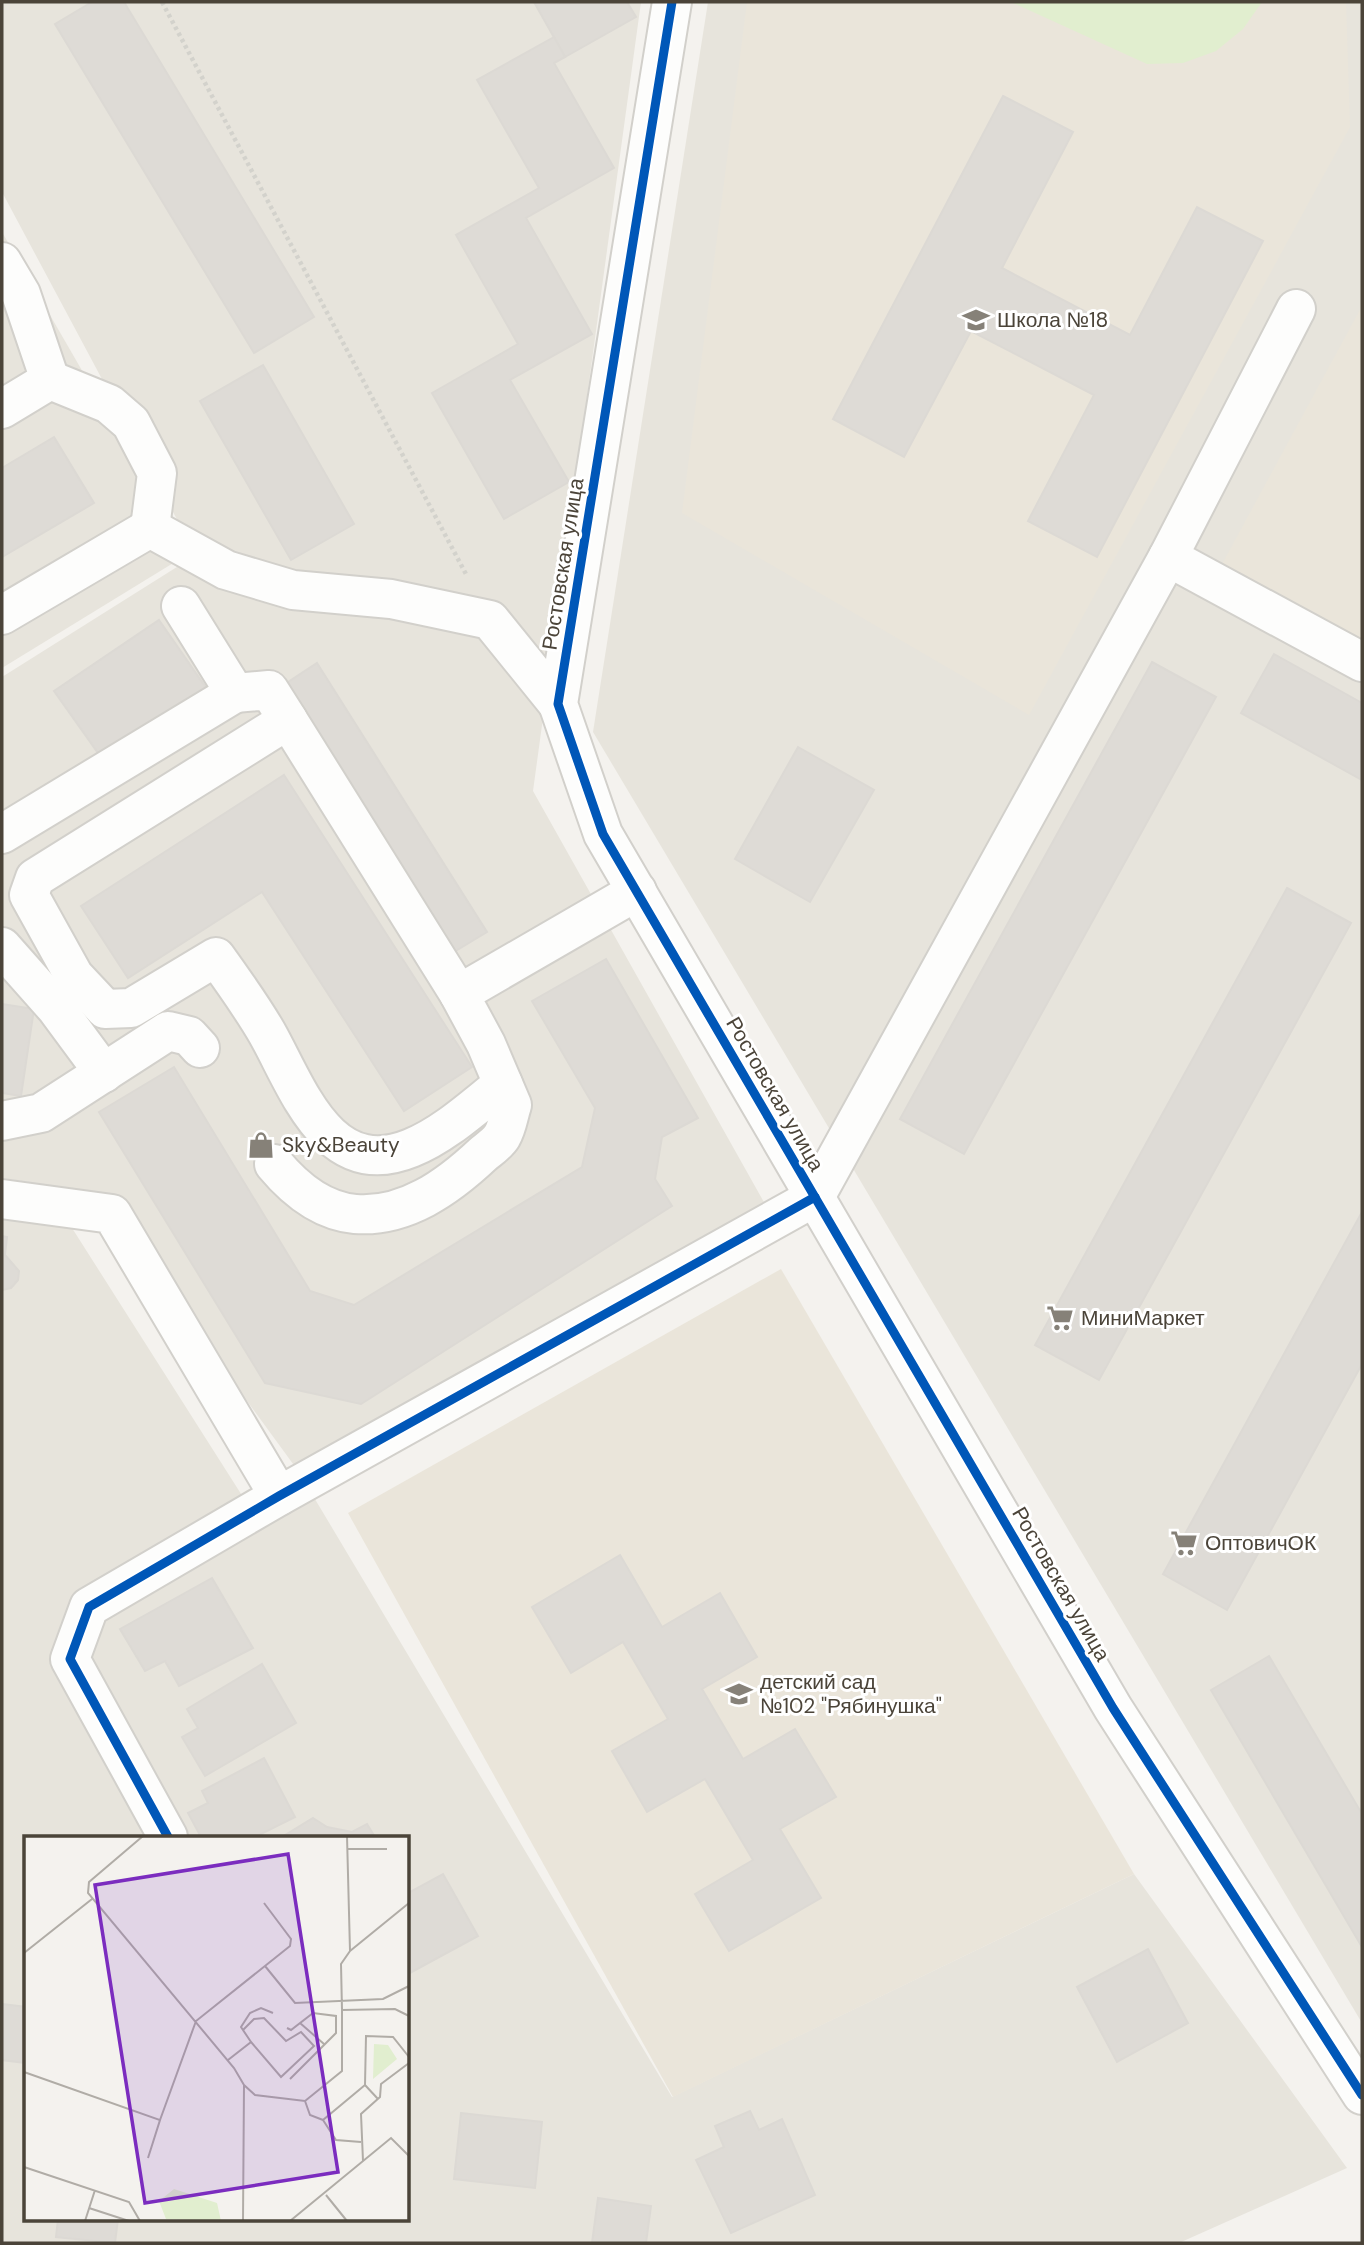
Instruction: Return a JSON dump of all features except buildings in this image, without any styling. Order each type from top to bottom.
[{"type":"street","name":"Ростовская улица","points":[[672,2],[558,704],[603,834],[1113,1708],[1362,2095]]},
{"type":"street","points":[[2,262],[21,294],[50,380],[109,404],[131,424],[157,473],[150,528]]},
{"type":"street","points":[[167,1836],[70,1659],[89,1608],[279,1496],[815,1197],[1168,557],[1296,309]]},
{"type":"street","points":[[2,409],[50,380]]},
{"type":"street","points":[[150,528],[226,570],[293,590],[391,599],[490,620],[558,704]]},
{"type":"street","points":[[2,615],[150,528]]},
{"type":"street","points":[[1168,557],[1362,662]]},
{"type":"street","points":[[181,606],[235,693]]},
{"type":"street","points":[[2,834],[235,693],[269,690],[459,994],[512,1105],[502,1136],[470,1167],[435,1193],[406,1208],[354,1214],[334,1208],[312,1199],[291,1185],[274,1164]]},
{"type":"street","points":[[288,720],[36,878],[29,895],[74,976],[105,1009],[131,1008],[216,957],[266,1032],[309,1113],[340,1145],[369,1155],[411,1149],[461,1117],[503,1084]]},
{"type":"street","points":[[459,994],[637,891]]},
{"type":"street","points":[[2,947],[56,1008],[104,1073]]},
{"type":"street","points":[[2,1121],[41,1113],[168,1031],[190,1036],[200,1048]]},
{"type":"street","points":[[2,1199],[113,1214],[279,1496]]},
{"type":"path","points":[[162,2],[490,620]]},
{"type":"shaded area","points":[[2,2],[641,2],[533,791],[774,1220],[297,1469],[672,2097],[1134,1874],[1347,2168],[1179,2243],[2,2243],[2,1217],[72,1228],[243,1497],[296,1468],[94,1192],[2,1178],[2,677],[196,555],[2,192]]},
{"type":"shaded area","points":[[708,2],[1362,2],[1362,2023],[593,732]]},
{"type":"shaded area","name":"Школа №18","points":[[747,2],[1346,2],[1350,127],[1029,715],[682,513]]},
{"type":"shaded area","points":[[2,232],[188,554],[2,668]]},
{"type":"shaded area","points":[[1362,306],[1362,642],[1220,568]]},
{"type":"shaded area","name":"детский сад №102 \"Рябинушка\"","points":[[781,1269],[1134,1874],[673,2097],[348,1513]]},
{"type":"green space","points":[[1011,2],[1262,2],[1243,29],[1216,51],[1183,63],[1147,64]]},
{"type":"cycle path","points":[[672,2],[558,704],[603,834],[1113,1708],[1362,2095]]},
{"type":"cycle path","points":[[167,1836],[70,1659],[89,1607],[279,1496],[815,1197]]},
{"type":"place","name":"Школа №18","points":[[976,320]]},
{"type":"place","name":"Sky&Beauty","points":[[261,1145]]},
{"type":"place","name":"МиниМаркет","points":[[1060,1318]]},
{"type":"place","name":"ОптовичОК","points":[[1184,1543]]},
{"type":"place","name":"детский сад №102 \"Рябинушка\"","points":[[739,1694]]}]
